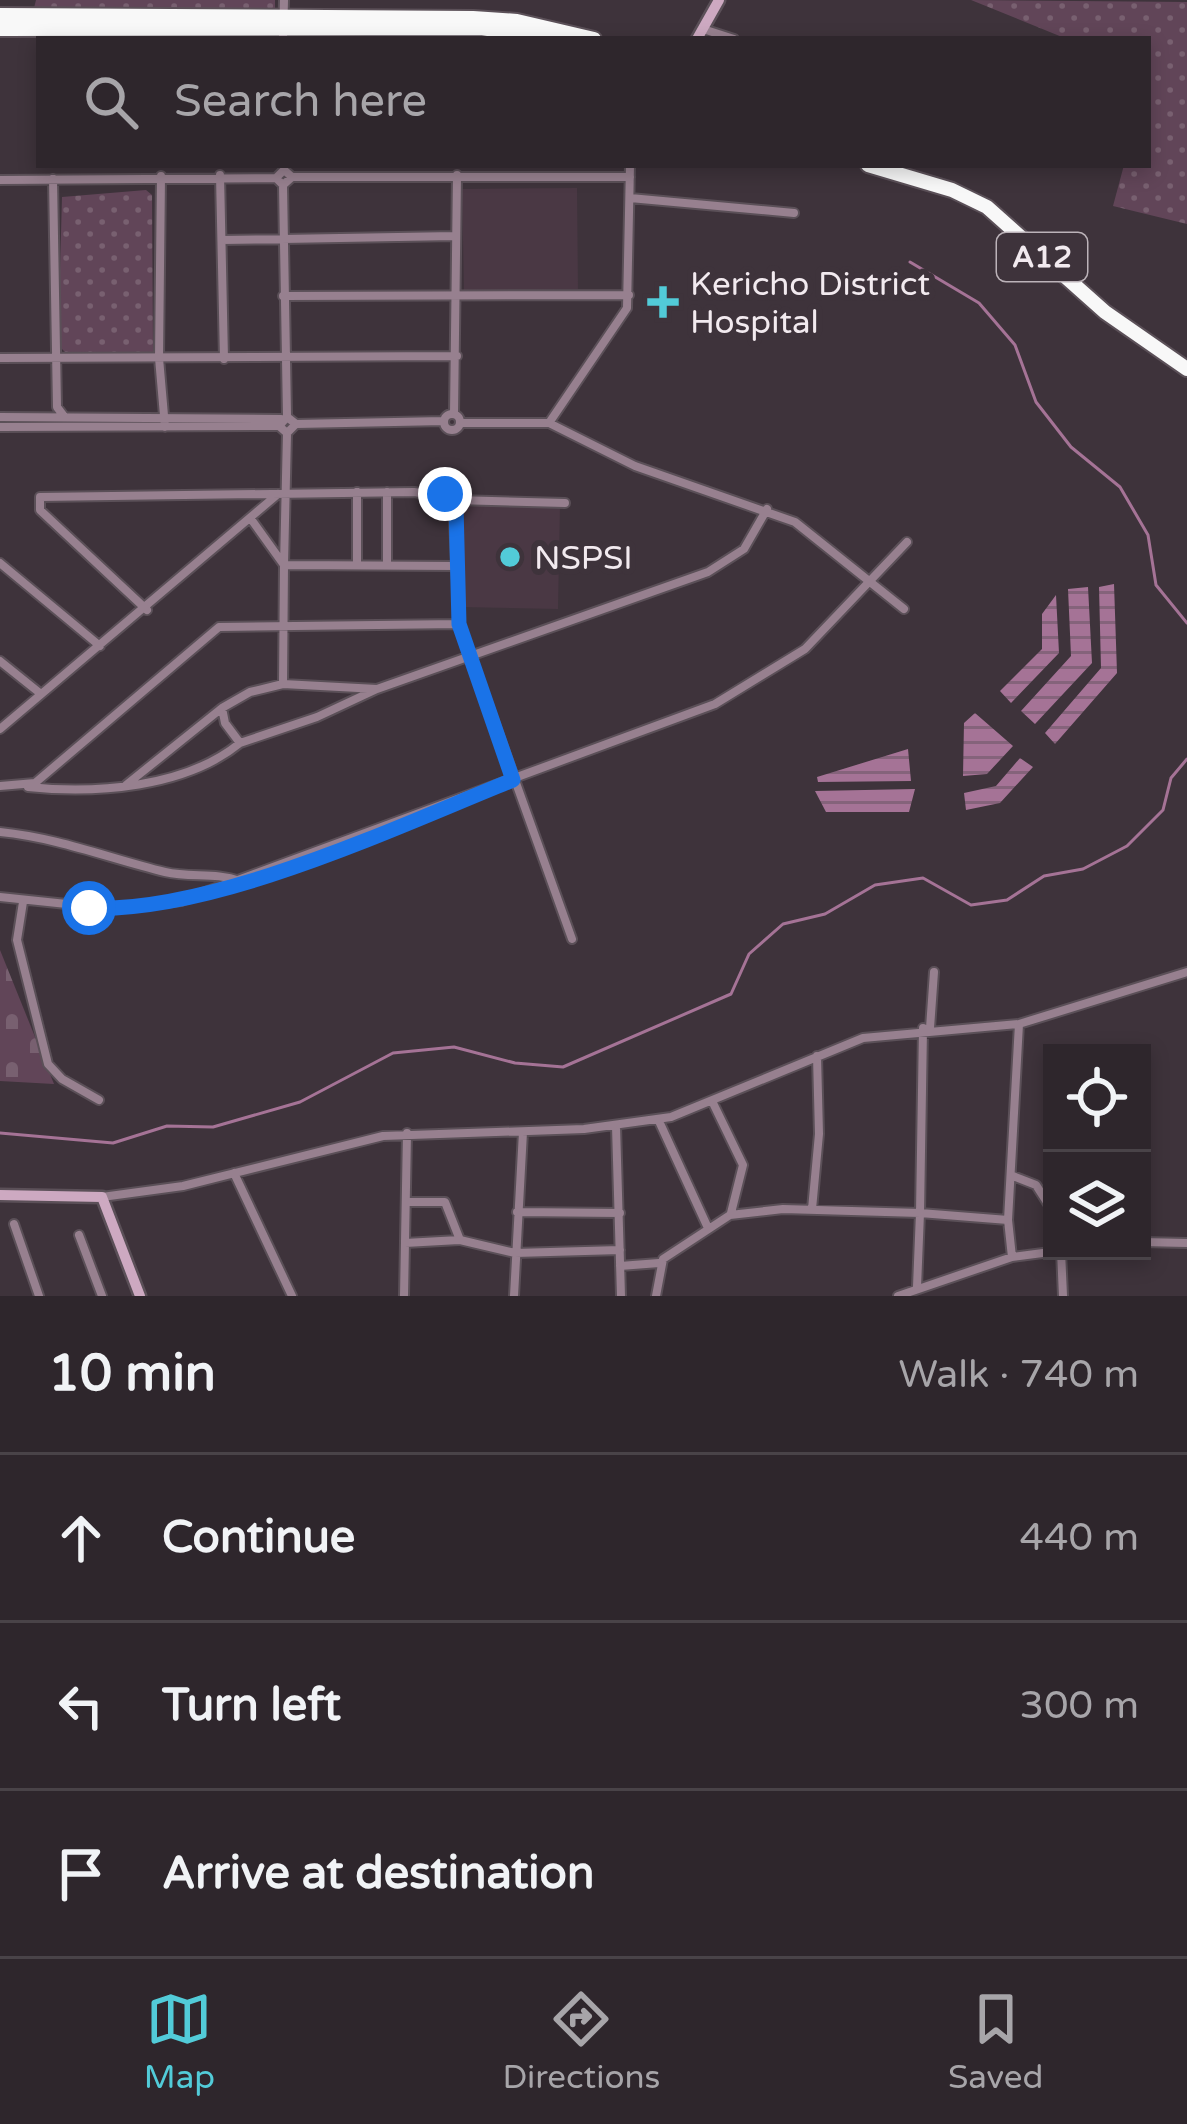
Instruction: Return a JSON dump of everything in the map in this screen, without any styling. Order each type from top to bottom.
[{"type":"highway","points":[[0,15],[26,8],[283,29],[517,21],[581,36]]},
{"type":"highway","points":[[0,29],[481,28],[538,36]]},
{"type":"highway","name":"A12","points":[[885,168],[987,207],[1105,312],[1187,369]]},
{"type":"street","points":[[283,29],[284,0]]},
{"type":"street","points":[[700,34],[719,0]]},
{"type":"street","points":[[549,423],[618,327],[628,295],[630,168]]},
{"type":"street","points":[[283,684],[286,424],[280,182],[287,170],[630,177]]},
{"type":"street","points":[[0,180],[220,175],[280,182]]},
{"type":"street","points":[[220,175],[224,359]]},
{"type":"street","points":[[0,427],[444,421],[453,430],[457,418],[458,175]]},
{"type":"street","points":[[161,176],[159,358],[165,427]]},
{"type":"street","points":[[51,428],[57,412],[53,179]]},
{"type":"street","points":[[630,198],[794,213]]},
{"type":"street","points":[[222,240],[455,236]]},
{"type":"street","points":[[283,296],[628,295]]},
{"type":"street","points":[[0,345],[0,358],[457,356]]},
{"type":"street","points":[[57,412],[63,428]]},
{"type":"street","points":[[0,417],[57,412],[286,424]]},
{"type":"street","points":[[457,418],[549,423],[635,466],[767,508],[818,538],[904,609]]},
{"type":"street","points":[[357,492],[357,564]]},
{"type":"street","points":[[146,610],[40,510],[40,497],[387,492],[445,494],[455,500],[565,503]]},
{"type":"street","points":[[387,492],[387,565]]},
{"type":"street","points":[[0,729],[283,494]]},
{"type":"street","points":[[455,500],[459,624],[572,939]]},
{"type":"street","points":[[0,786],[82,790],[126,785],[210,762],[239,743],[332,712],[377,689],[722,566],[754,537],[767,508]]},
{"type":"street","points":[[251,519],[284,565]]},
{"type":"street","points":[[0,897],[134,909],[242,882],[729,697],[805,649],[907,542]]},
{"type":"street","points":[[0,563],[100,646]]},
{"type":"street","points":[[284,565],[457,566]]},
{"type":"street","points":[[27,787],[226,625],[459,624]]},
{"type":"street","points":[[0,661],[41,694]]},
{"type":"street","points":[[126,785],[222,708],[250,692],[283,684],[377,689]]},
{"type":"street","points":[[222,708],[225,723],[239,743]]},
{"type":"street","points":[[0,832],[70,842],[105,858],[169,873],[213,874],[242,882]]},
{"type":"street","points":[[23,902],[17,940],[48,1064],[62,1079],[99,1100]]},
{"type":"street","points":[[917,1287],[927,1028],[934,972]]},
{"type":"street","points":[[0,1196],[102,1197],[234,1173],[407,1133],[523,1132],[658,1119],[713,1103],[863,1037],[927,1028],[1019,1024],[1187,972]]},
{"type":"street","points":[[1012,1257],[1008,1220],[1019,1024]]},
{"type":"street","points":[[812,1209],[819,1134],[817,1056]]},
{"type":"street","points":[[713,1103],[743,1165],[730,1215]]},
{"type":"street","points":[[658,1119],[708,1228]]},
{"type":"street","points":[[616,1126],[621,1296]]},
{"type":"street","points":[[514,1296],[523,1132]]},
{"type":"street","points":[[404,1296],[407,1133]]},
{"type":"street","points":[[234,1173],[292,1296]]},
{"type":"street","points":[[1012,1176],[1036,1185],[1043,1196]]},
{"type":"street","points":[[102,1197],[140,1296]]},
{"type":"street","points":[[406,1202],[445,1202],[460,1240]]},
{"type":"street","points":[[620,1266],[659,1263],[730,1215],[812,1209],[1008,1220]]},
{"type":"street","points":[[517,1212],[620,1213]]},
{"type":"street","points":[[14,1224],[39,1296]]},
{"type":"street","points":[[79,1234],[102,1296]]},
{"type":"street","points":[[405,1243],[460,1240],[515,1253],[620,1250]]},
{"type":"street","points":[[1151,1242],[1187,1243]]},
{"type":"street","points":[[898,1296],[1012,1257],[1043,1253]]},
{"type":"street","points":[[1060,1260],[1063,1296]]},
{"type":"street","points":[[656,1296],[659,1263]]},
{"type":"shaded area","points":[[577,188],[578,289],[464,290],[462,189]]},
{"type":"shaded area","name":"NSPSI","points":[[463,505],[560,507],[558,609],[461,607]]},
{"type":"shaded area","points":[[1114,584],[1117,673],[1055,744],[1045,733],[1101,668],[1099,587]]},
{"type":"shaded area","points":[[1088,587],[1092,663],[1035,724],[1021,711],[1071,656],[1068,589]]},
{"type":"shaded area","points":[[1056,595],[1059,653],[1011,703],[1000,691],[1042,649],[1042,614]]},
{"type":"shaded area","points":[[975,713],[1013,746],[987,774],[963,776],[964,723]]},
{"type":"shaded area","points":[[908,749],[911,781],[818,782],[817,777]]},
{"type":"shaded area","points":[[1020,758],[1033,767],[1000,803],[966,810],[964,793],[996,786]]},
{"type":"shaded area","points":[[915,789],[909,812],[826,812],[815,791]]},
{"type":"green space","points":[[36,0],[275,0],[275,13],[34,8]]},
{"type":"green space","points":[[971,0],[1187,2],[1187,224],[1113,206],[1123,168],[1151,168],[1151,36],[1060,36]]},
{"type":"green space","points":[[146,190],[152,195],[153,352],[146,356],[69,356],[58,345],[62,197]]},
{"type":"green space","points":[[0,950],[54,1084],[0,1081]]},
{"type":"waterway","points":[[910,262],[979,303],[1015,345],[1036,402],[1071,447],[1120,487],[1148,535],[1156,585],[1187,623]]},
{"type":"waterway","points":[[0,1133],[113,1143],[167,1126],[213,1127],[300,1102],[393,1053],[454,1047],[515,1063],[563,1067],[731,994],[749,954],[783,924],[825,914],[875,885],[923,878],[971,905],[1007,900],[1044,876],[1083,869],[1127,846],[1163,810],[1171,778],[1187,759]]},
{"type":"place","name":"Kericho District Hospital","points":[[663,302]]},
{"type":"place","name":"NSPSI","points":[[510,557]]},
{"type":"route","points":[[89,908],[134,909],[204,895],[513,780],[459,624],[456,506],[453,497],[445,494]]}]
